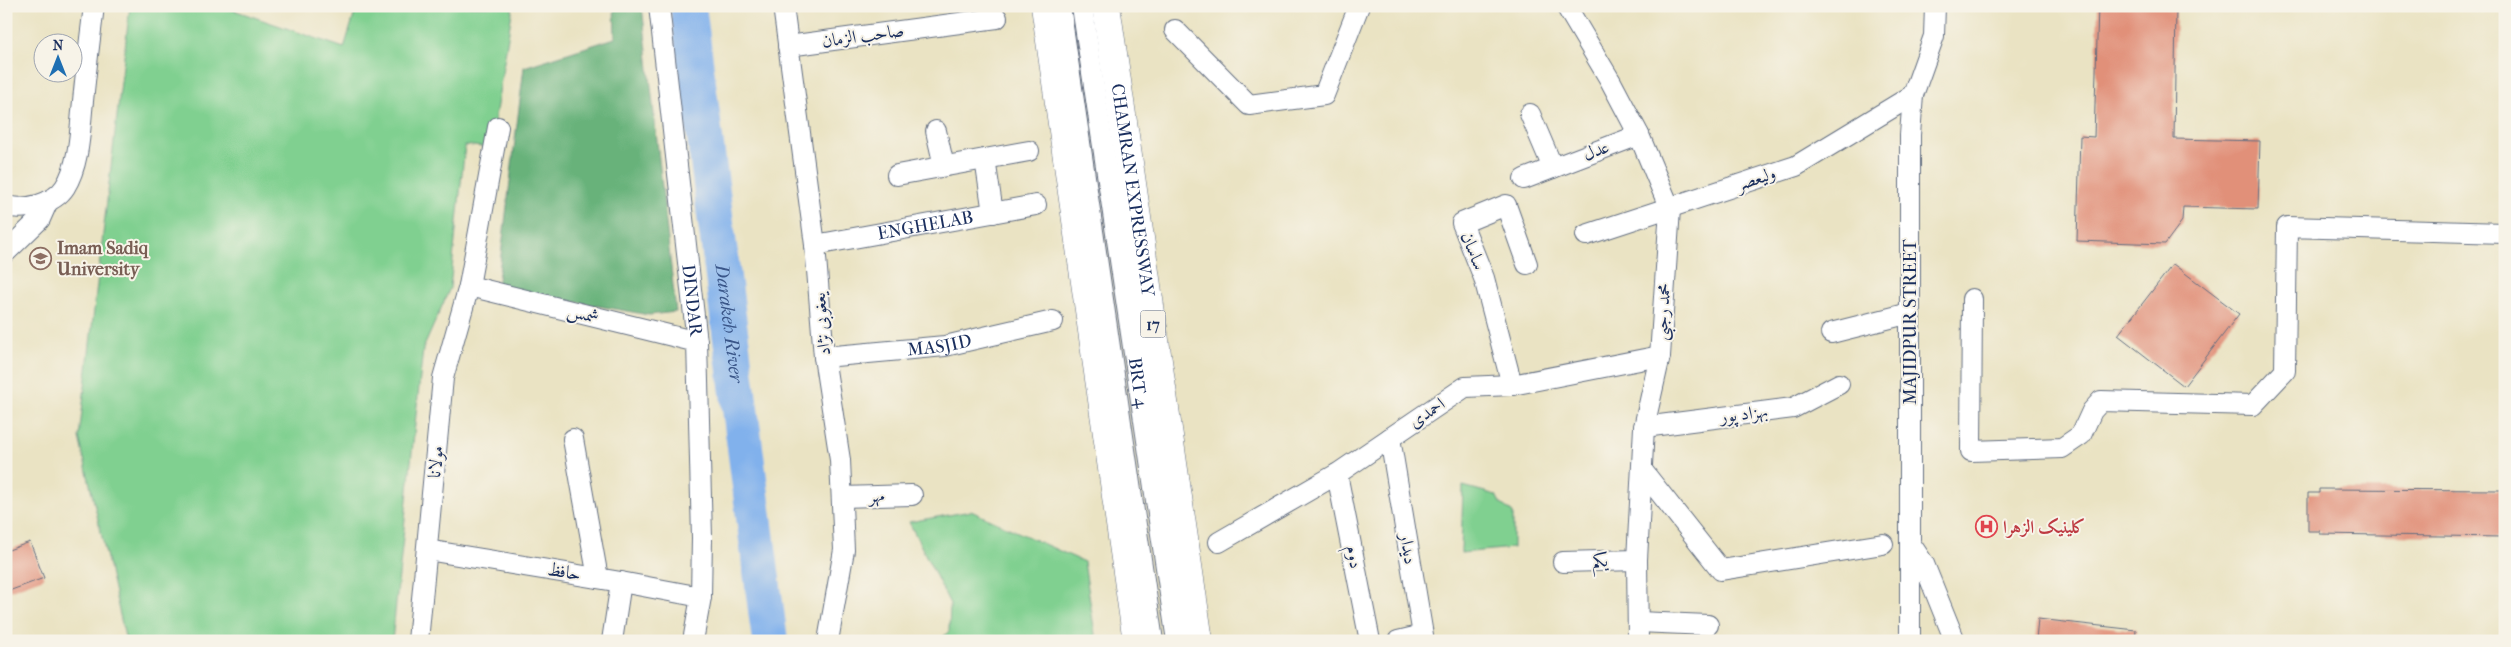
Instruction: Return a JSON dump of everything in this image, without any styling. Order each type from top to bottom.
[{"type":"highway","points":[[1045,6],[1137,641]]},
{"type":"highway","name":"CHAMRAN EXPRESSWAY","points":[[1106,6],[1199,641]]},
{"type":"street","points":[[6,206],[30,206],[48,201],[64,188],[75,159],[94,6]]},
{"type":"street","name":"DINDAR","points":[[659,6],[696,342],[702,538],[701,597],[693,641]]},
{"type":"street","name":"یعغوبی نژاد","points":[[783,6],[815,245],[824,357],[840,460],[844,550],[828,641]]},
{"type":"street","name":"BRT 4","points":[[1060,6],[1153,641]]},
{"type":"street","name":"BRT 4","points":[[1082,6],[1177,641]]},
{"type":"street","points":[[1174,30],[1248,105],[1324,95],[1359,6]]},
{"type":"street","name":"محمد رجبی","points":[[1566,6],[1610,80],[1638,135],[1670,209],[1660,356],[1644,427],[1637,560],[1638,631]]},
{"type":"street","name":"MAJIDPUR STREET","points":[[1910,641],[1910,135],[1913,95],[1934,36],[1936,6]]},
{"type":"street","name":"صاحب الزمان","points":[[788,46],[997,18]]},
{"type":"street","name":"ولیعصر","points":[[1586,235],[1670,209],[1796,166],[1913,95]]},
{"type":"street","points":[[1530,114],[1553,168]]},
{"type":"street","name":"مولانا","points":[[418,641],[443,378],[469,286],[498,126]]},
{"type":"street","points":[[936,131],[944,166]]},
{"type":"street","name":"عدل","points":[[1524,179],[1638,135]]},
{"type":"street","points":[[897,175],[1029,151]]},
{"type":"street","points":[[985,159],[993,213]]},
{"type":"street","points":[[6,252],[40,219],[48,201]]},
{"type":"street","name":"ENGHELAB","points":[[815,245],[1036,205]]},
{"type":"street","name":"ساسان","points":[[1512,385],[1484,278],[1462,223],[1506,205],[1527,264]]},
{"type":"street","points":[[1972,299],[1971,451],[2062,448],[2082,435],[2092,411],[2101,401],[2253,405],[2285,371],[2287,227],[2505,233]]},
{"type":"street","name":"شمس","points":[[469,286],[696,342]]},
{"type":"street","points":[[1831,333],[1910,313]]},
{"type":"street","name":"MASJID","points":[[824,357],[945,346],[1053,320]]},
{"type":"street","name":"احمدی","points":[[1219,542],[1337,474],[1465,387],[1512,385],[1660,356]]},
{"type":"street","name":"بهزاد پور","points":[[1644,427],[1793,408],[1839,384]]},
{"type":"street","name":"دیدار","points":[[1390,438],[1423,636],[1398,641]]},
{"type":"street","points":[[573,439],[598,578]]},
{"type":"street","points":[[1642,470],[1721,570],[1882,544]]},
{"type":"street","name":"دوم","points":[[1337,474],[1370,641]]},
{"type":"street","name":"مهر","points":[[842,497],[912,495]]},
{"type":"street","points":[[1910,543],[1924,564],[1955,641]]},
{"type":"street","name":"حافظ","points":[[427,550],[701,597]]},
{"type":"street","name":"یکم","points":[[1564,562],[1637,560]]},
{"type":"street","points":[[612,641],[621,582]]},
{"type":"street","points":[[1638,631],[1708,625]]},
{"type":"green space","points":[[130,6],[222,6],[344,48],[357,6],[513,6],[490,148],[465,145],[450,288],[423,349],[392,641],[126,641],[79,437]]},
{"type":"green space","points":[[614,6],[642,6],[676,312],[649,315],[497,288],[524,67],[615,38]]},
{"type":"green space","points":[[1463,486],[1496,495],[1500,503],[1513,513],[1513,548],[1461,553]]},
{"type":"green space","points":[[971,511],[1084,562],[1096,641],[939,641],[949,631],[950,604],[909,522]]},
{"type":"building","points":[[2098,6],[2176,6],[2174,139],[2260,141],[2258,209],[2183,207],[2182,221],[2165,244],[2077,241],[2080,136],[2094,137]]},
{"type":"building","points":[[2173,264],[2239,314],[2184,386],[2118,335]]},
{"type":"building","points":[[2319,489],[2503,490],[2505,532],[2502,532],[2502,537],[2320,534],[2320,531],[2308,531],[2308,493],[2319,493]]},
{"type":"building","points":[[30,542],[44,578],[6,592],[6,551]]},
{"type":"building","points":[[2038,619],[2136,630],[2135,641],[2036,641]]},
{"type":"waterway","name":"Darakeh River","points":[[688,6],[770,641]]},
{"type":"place","name":"Imam Sadiq University","points":[[41,258]]},
{"type":"place","name":"کلینیک الزهرا","points":[[1987,527]]}]
